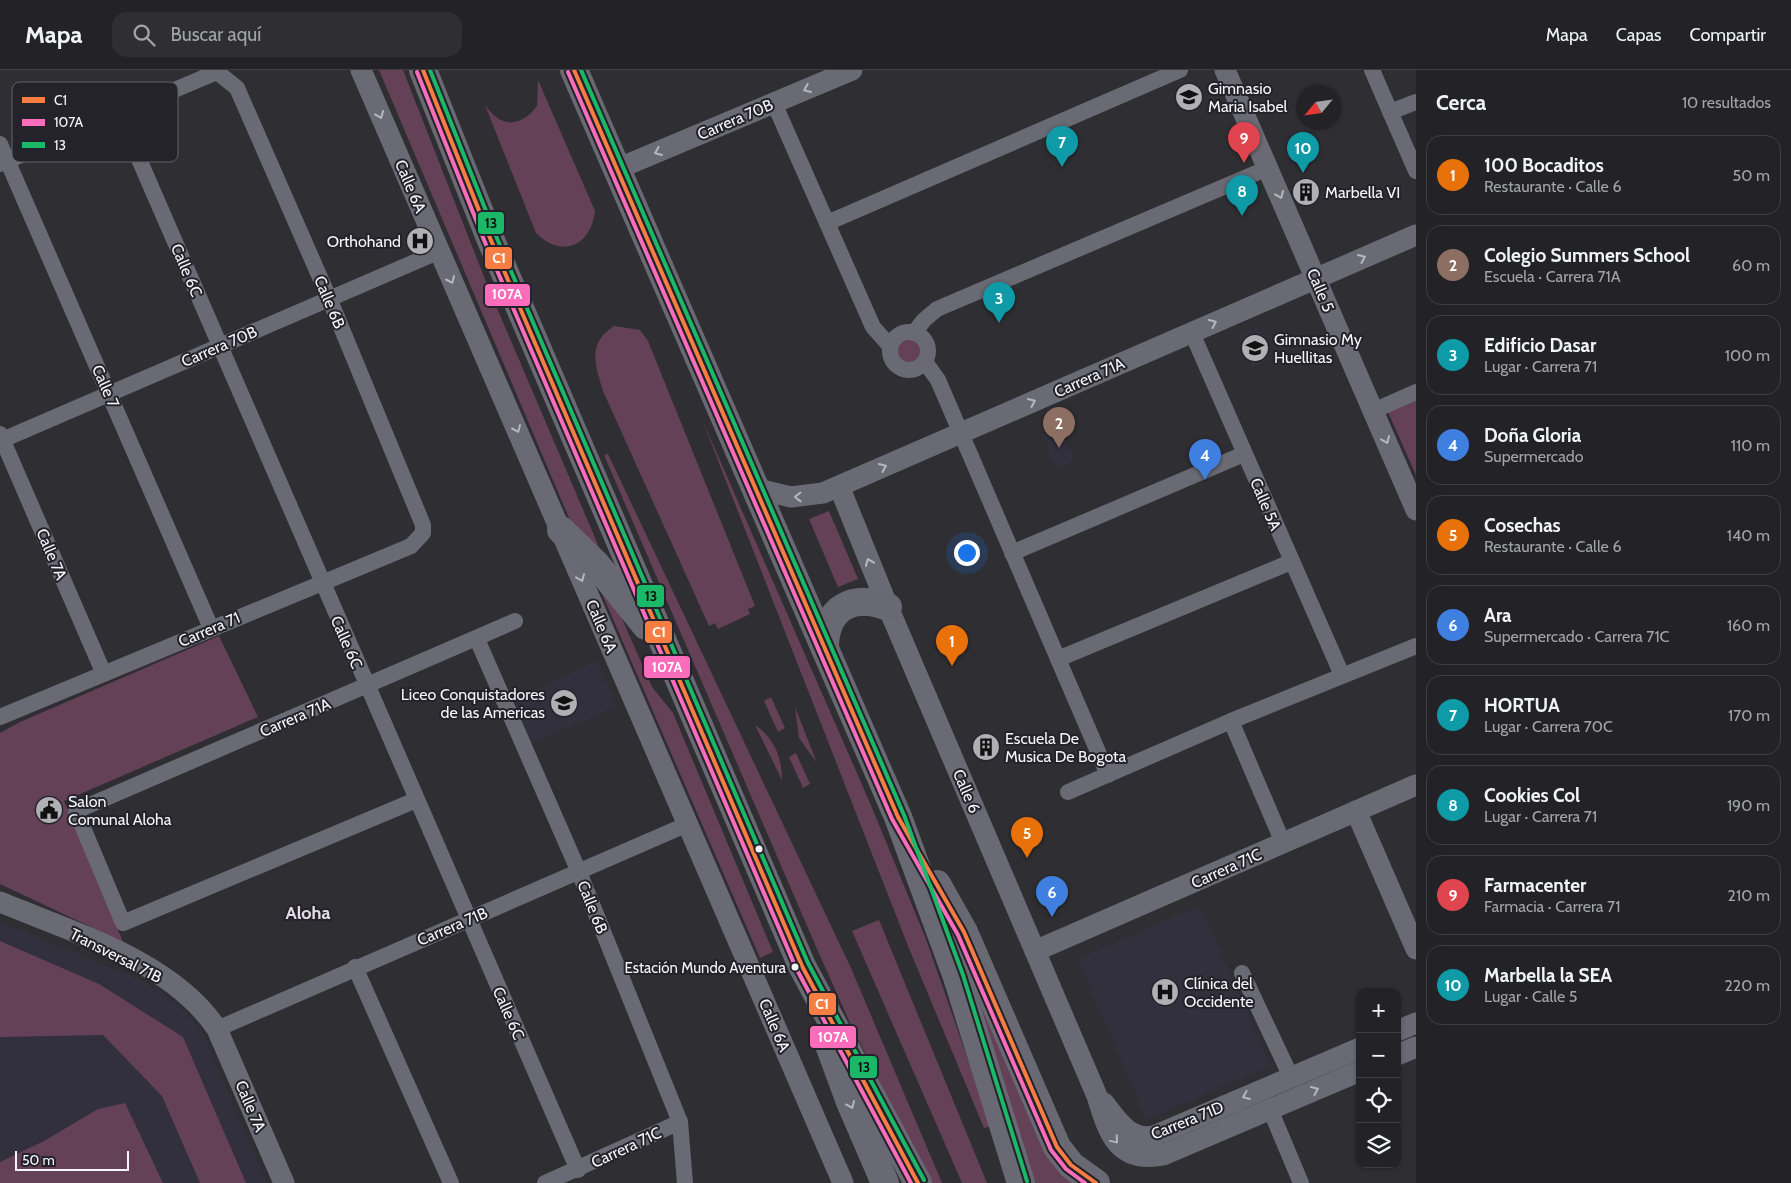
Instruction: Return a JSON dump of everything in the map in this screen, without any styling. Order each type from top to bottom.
[{"type":"highway","points":[[423,70],[490,238],[802,966],[850,1102],[885,1183]]},
{"type":"highway","points":[[574,70],[758,489],[898,817],[957,977],[1021,1183]]},
{"type":"highway","points":[[561,530],[605,575],[668,654]]},
{"type":"highway","points":[[825,644],[829,625],[840,609],[863,600],[888,607]]},
{"type":"highway","points":[[898,817],[964,932],[1053,1141],[1071,1165],[1096,1183]]},
{"type":"highway","points":[[802,966],[918,1183]]},
{"type":"street","name":"Calle 6A","points":[[361,70],[438,252],[561,530],[843,1183]]},
{"type":"street","name":"Carrera 70B","points":[[617,169],[852,70]]},
{"type":"street","points":[[827,223],[1180,70]]},
{"type":"street","name":"Calle 5","points":[[1226,70],[1416,510]]},
{"type":"street","points":[[1372,70],[1416,171]]},
{"type":"street","name":"Calle 6B","points":[[178,88],[217,72],[237,88],[329,298],[424,525],[423,533],[418,540]]},
{"type":"street","points":[[1390,112],[1416,102]]},
{"type":"street","points":[[774,103],[873,327],[890,346],[891,358],[898,367],[909,370],[916,369],[925,362],[927,357],[927,345],[920,335],[914,333],[902,333],[897,336],[890,346]]},
{"type":"street","name":"Calle 7","points":[[0,144],[4,163],[109,394],[211,628]]},
{"type":"street","name":"Calle 6C","points":[[140,162],[321,582],[578,1170]]},
{"type":"street","points":[[914,333],[924,320],[937,310],[1268,168]]},
{"type":"street","name":"Carrera 71A","points":[[758,489],[778,495],[800,497],[823,493],[1416,235]]},
{"type":"street","name":"Carrera 70B","points":[[1,438],[109,394],[438,252]]},
{"type":"street","name":"Calle 5A","points":[[1192,333],[1290,562],[1342,675]]},
{"type":"street","points":[[925,362],[938,380],[1108,775]]},
{"type":"street","points":[[1373,411],[1416,392]]},
{"type":"street","name":"Calle 7A","points":[[1,438],[104,674]]},
{"type":"street","points":[[1012,553],[1244,454]]},
{"type":"street","name":"Calle 6","points":[[839,486],[888,607],[1097,1096]]},
{"type":"street","name":"Carrera 71","points":[[0,717],[411,546],[418,540]]},
{"type":"street","points":[[1058,659],[1290,562]]},
{"type":"street","name":"Carrera 71A","points":[[416,800],[123,923],[76,811],[515,621]]},
{"type":"street","name":"Calle 6B","points":[[477,639],[579,872],[680,1122],[684,1183]]},
{"type":"street","points":[[1068,792],[1231,721],[1416,646]]},
{"type":"street","points":[[1231,721],[1283,843]]},
{"type":"street","name":"Carrera 71C","points":[[1035,950],[1416,786]]},
{"type":"street","points":[[1356,812],[1416,949]]},
{"type":"street","name":"Carrera 71B","points":[[217,1029],[355,967],[688,824]]},
{"type":"street","name":"Transversal 71B","points":[[0,902],[95,942],[143,965],[169,981],[192,999],[207,1014],[217,1029]]},
{"type":"street","points":[[355,967],[451,1183]]},
{"type":"street","points":[[1242,974],[1291,1077]]},
{"type":"street","points":[[1401,1030],[1416,1024]]},
{"type":"street","name":"Calle 7A","points":[[217,1029],[284,1183]]},
{"type":"street","points":[[1401,1053],[1416,1047]]},
{"type":"street","name":"Carrera 71D","points":[[1097,1096],[1127,1130],[1134,1134],[1148,1137],[1356,1050]]},
{"type":"street","name":"Carrera 71D","points":[[1097,1096],[1109,1133],[1123,1149],[1141,1158],[1163,1155],[1356,1073]]},
{"type":"street","points":[[1270,1109],[1301,1183]]},
{"type":"street","name":"Carrera 71C","points":[[545,1183],[578,1170],[680,1122]]},
{"type":"shaded area","points":[[379,70],[403,70],[488,287],[605,561],[575,532]]},
{"type":"shaded area","points":[[538,80],[595,211],[588,233],[574,245],[565,247],[546,241],[536,233],[485,105],[491,113],[504,121],[511,122],[524,118],[537,106]]},
{"type":"shaded area","points":[[614,326],[640,330],[648,341],[755,606],[748,609],[750,614],[718,629],[715,623],[709,626],[603,391],[595,355],[600,340]]},
{"type":"shaded area","name":"Gimnasio My Huellitas","points":[[1258,327],[1272,359],[1252,368],[1238,336]]},
{"type":"shaded area","points":[[910,338],[920,342],[924,352],[920,362],[910,366],[900,362],[896,352],[900,342]]},
{"type":"shaded area","points":[[1416,400],[1416,475],[1388,412]]},
{"type":"shaded area","points":[[701,417],[870,803],[926,939],[991,1126],[984,1128],[908,946]]},
{"type":"shaded area","points":[[1060,427],[1075,461],[1057,469],[1042,435]]},
{"type":"shaded area","points":[[608,454],[851,968],[942,1183],[931,1183],[851,1025],[604,455]]},
{"type":"shaded area","points":[[829,511],[858,579],[838,587],[809,519]]},
{"type":"shaded area","points":[[593,573],[610,591],[652,687],[673,713],[773,952],[760,958]]},
{"type":"shaded area","points":[[219,636],[258,717],[64,801],[123,942],[0,884],[0,733],[20,722]]},
{"type":"shaded area","name":"Liceo Conquistadores de las Americas","points":[[597,661],[617,706],[532,744],[511,700]]},
{"type":"shaded area","points":[[771,697],[785,728],[778,732],[764,701]]},
{"type":"shaded area","points":[[795,707],[817,763],[799,738]]},
{"type":"shaded area","points":[[755,725],[762,730],[776,749],[782,772],[782,780]]},
{"type":"shaded area","points":[[796,753],[810,784],[803,788],[789,757]]},
{"type":"shaded area","name":"Clínica del Occidente","points":[[1200,905],[1271,1066],[1147,1120],[1077,959]]},
{"type":"shaded area","points":[[879,920],[987,1183],[962,1183],[852,931]]},
{"type":"shaded area","points":[[0,922],[125,973],[162,991],[183,1010],[202,1031],[267,1183],[0,1183]]},
{"type":"shaded area","points":[[0,941],[99,984],[183,1037],[246,1183],[200,1183],[162,1096],[103,1035],[0,1037]]},
{"type":"shaded area","points":[[979,986],[1075,1183],[1033,1183],[972,989]]},
{"type":"shaded area","points":[[125,1103],[163,1183],[0,1183],[0,1162],[44,1141],[98,1109]]},
{"type":"transit line","name":"C1","points":[[423,70],[490,238],[802,966],[918,1183]]},
{"type":"transit line","name":"13","points":[[430,70],[496,236],[808,963],[924,1180]]},
{"type":"transit line","name":"C1","points":[[574,70],[898,817],[964,932],[1057,1147],[1071,1165],[1096,1183]]},
{"type":"transit line","name":"13","points":[[581,70],[904,815],[963,975],[1027,1181]]},
{"type":"transit line","name":"107A","points":[[417,72],[484,240],[796,968],[911,1183]]},
{"type":"transit line","name":"107A","points":[[568,72],[892,819],[958,935],[1051,1150],[1066,1169],[1085,1183]]},
{"type":"place","name":"Gimnasio Maria Isabel","points":[[1189,97]]},
{"type":"place","name":"Farmacenter","points":[[1244,163]]},
{"type":"place","name":"HORTUA","points":[[1062,167]]},
{"type":"place","name":"Marbella la SEA","points":[[1303,173]]},
{"type":"place","name":"Marbella VI","points":[[1306,192]]},
{"type":"place","name":"Cookies Col","points":[[1242,216]]},
{"type":"place","name":"Orthohand","points":[[420,241]]},
{"type":"place","name":"Edificio Dasar","points":[[999,323]]},
{"type":"place","name":"Gimnasio My Huellitas","points":[[1255,348]]},
{"type":"place","name":"Colegio Summers School","points":[[1059,448]]},
{"type":"place","name":"Doña Gloria","points":[[1205,480]]},
{"type":"place","name":"100 Bocaditos","points":[[952,666]]},
{"type":"place","name":"Liceo Conquistadores de las Americas","points":[[564,703]]},
{"type":"place","name":"Escuela De Musica De Bogota","points":[[986,747]]},
{"type":"place","name":"Salon Comunal Aloha","points":[[49,810]]},
{"type":"place","name":"Cosechas","points":[[1027,858]]},
{"type":"place","name":"Ara","points":[[1052,917]]},
{"type":"place","name":"Estación Mundo Aventura","points":[[795,967]]},
{"type":"place","name":"Clínica del Occidente","points":[[1165,992]]},
{"type":"district","name":"Aloha","points":[[308,913]]}]
